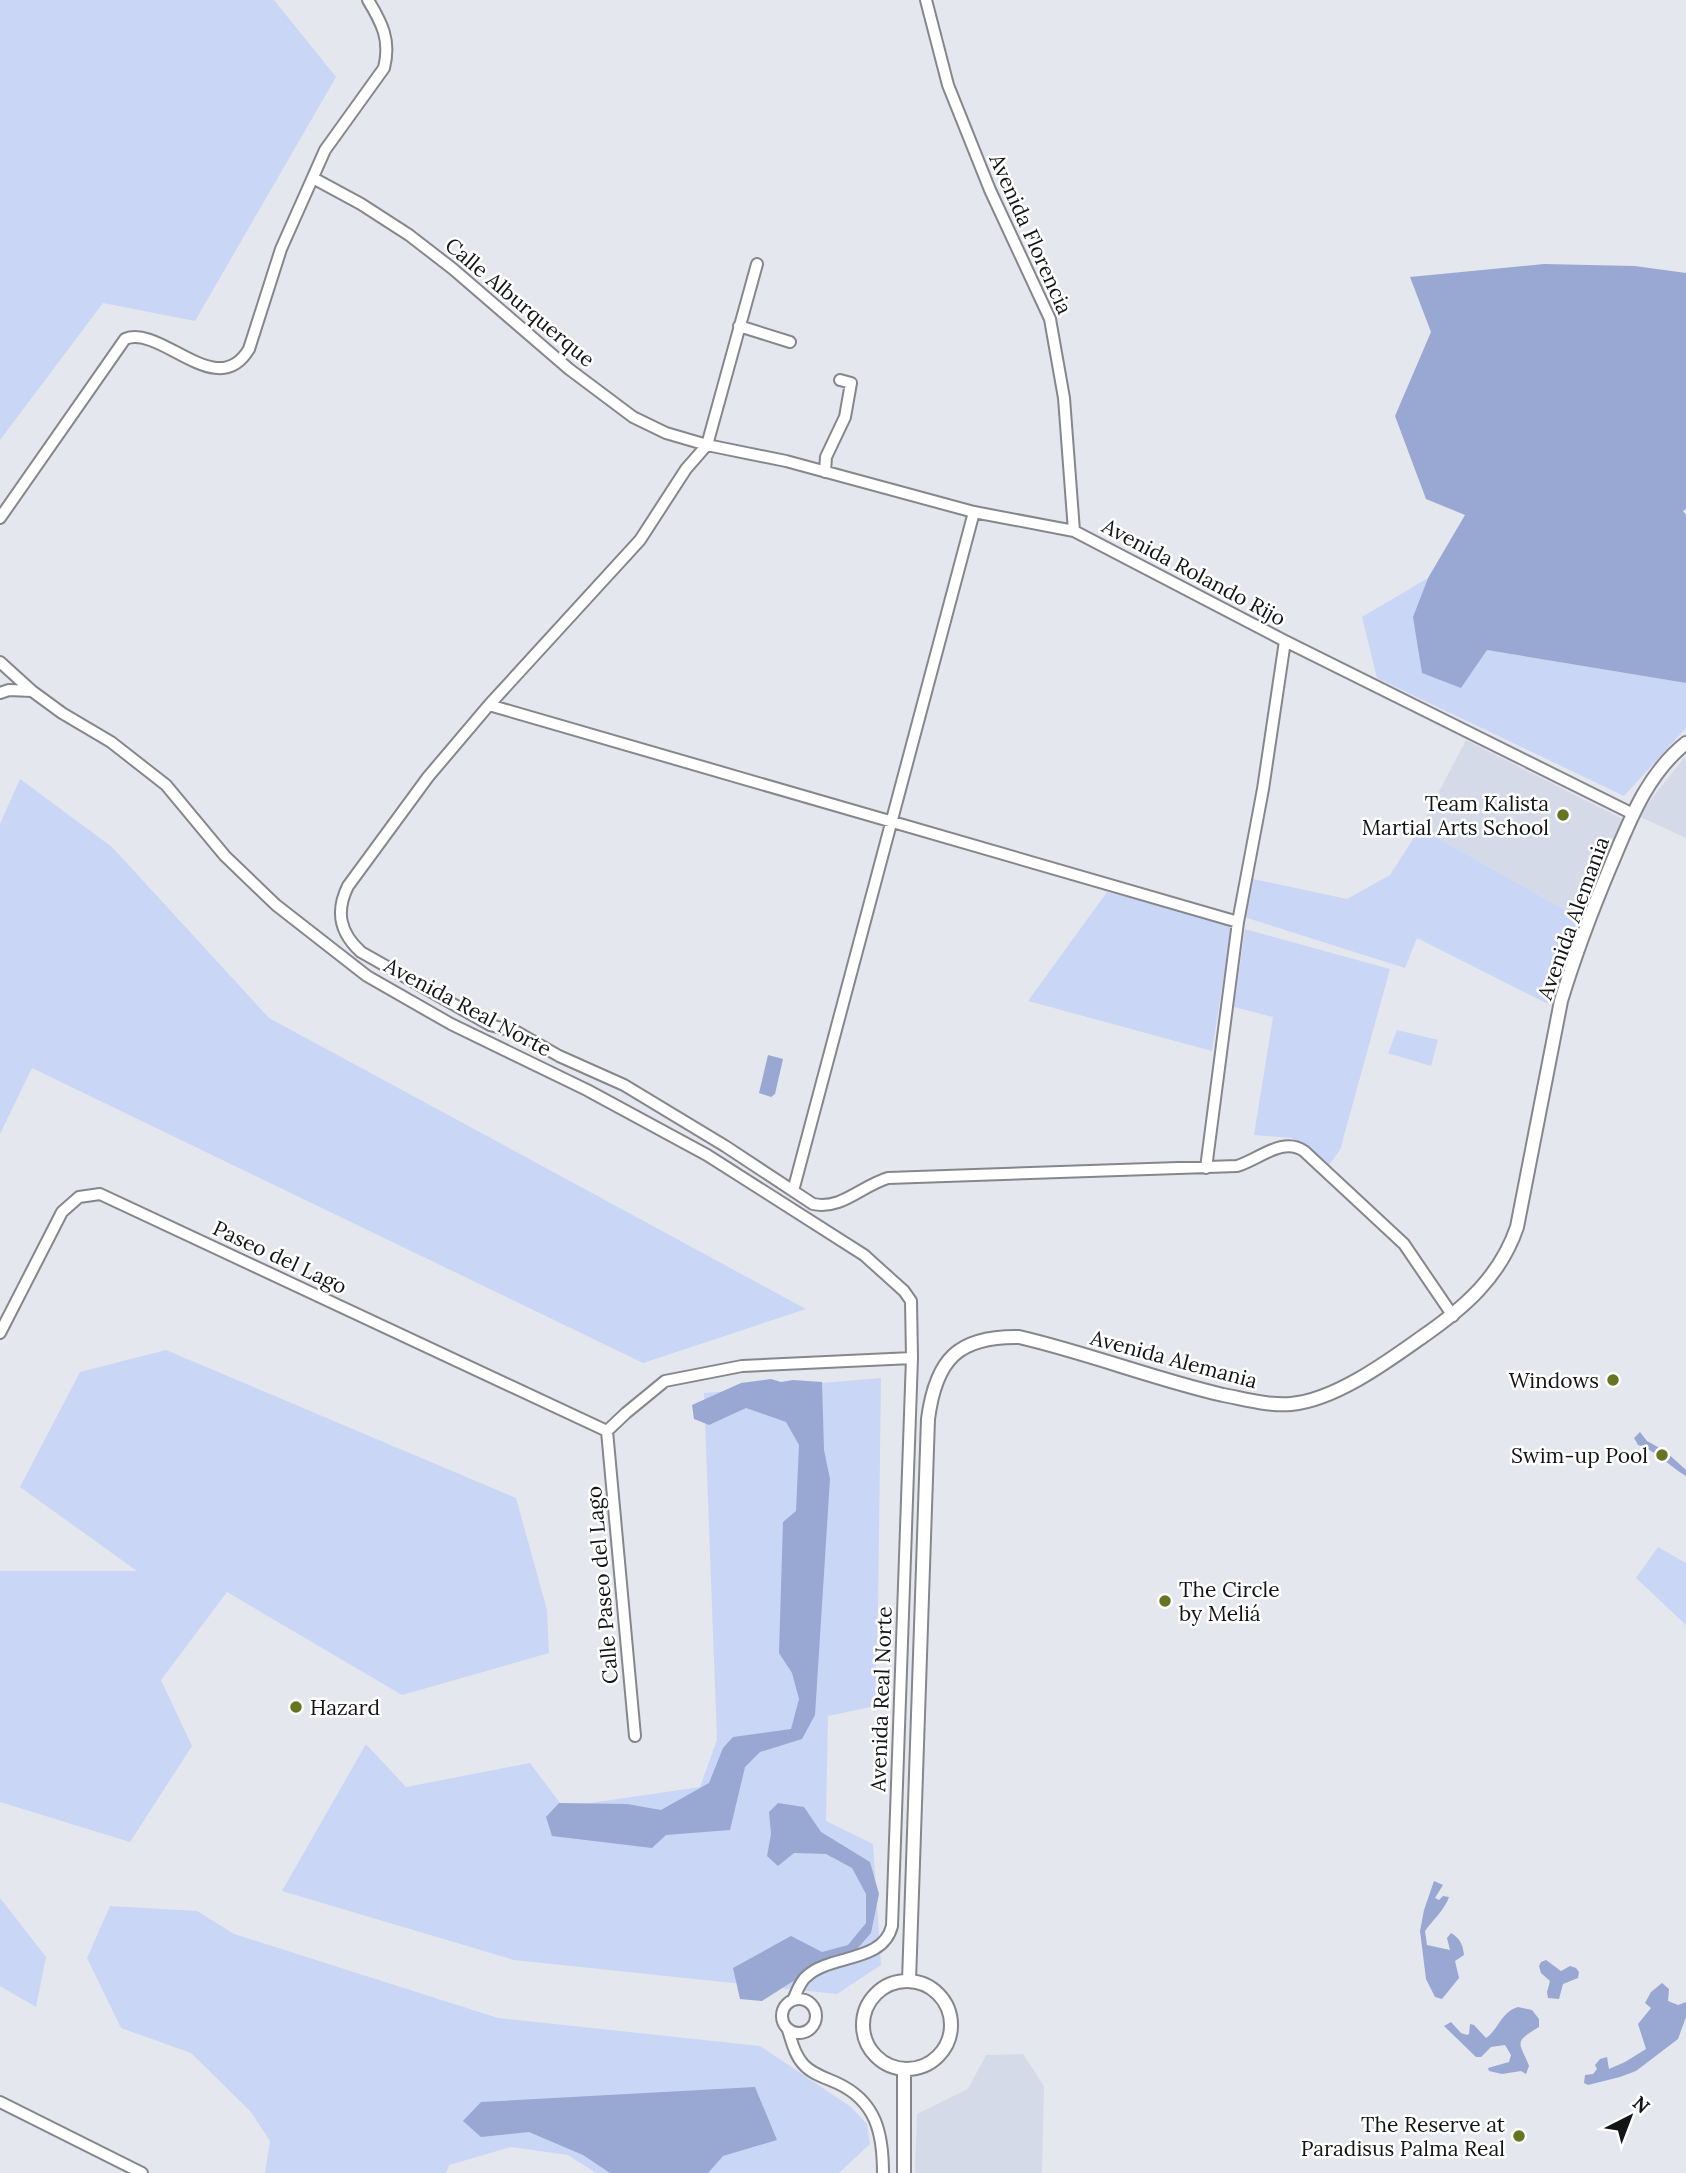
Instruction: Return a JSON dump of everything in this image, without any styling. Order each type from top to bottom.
[{"type":"street","points":[[0,518],[125,339],[140,337],[219,369],[237,364],[244,358],[281,249],[325,150],[384,68],[388,53],[387,37],[368,0]]},
{"type":"street","name":"Avenida Florencia","points":[[926,0],[948,85],[990,190],[1051,319],[1064,398],[1074,531]]},
{"type":"street","name":"Calle Alburquerque","points":[[313,178],[361,204],[409,235],[453,269],[569,369],[632,417],[666,433],[707,446]]},
{"type":"street","points":[[757,264],[707,446],[686,468],[640,540],[489,705],[428,777],[348,886],[341,899],[340,914],[342,929],[350,942],[361,952],[490,1025],[517,1032],[559,1056],[624,1085],[725,1146],[813,1204],[836,1205],[874,1182],[888,1178],[1237,1166],[1281,1146],[1299,1148],[1404,1244],[1453,1316]]},
{"type":"street","points":[[740,326],[790,342]]},
{"type":"street","points":[[825,472],[826,457],[845,417],[851,383],[840,380]]},
{"type":"street","name":"Avenida Rolando Rijo","points":[[707,446],[825,472],[974,512],[1074,531],[1285,641],[1633,814]]},
{"type":"street","points":[[793,1191],[974,512]]},
{"type":"street","points":[[1206,1168],[1238,922],[1263,789],[1285,641]]},
{"type":"street","name":"Avenida Real Norte","points":[[0,662],[32,691],[62,713],[111,742],[166,785],[225,856],[276,905],[367,976],[451,1024],[587,1090],[707,1155],[864,1255],[904,1291],[911,1301],[912,1358],[892,1926],[890,1934],[880,1946],[813,1971],[800,1986],[793,2000]]},
{"type":"street","points":[[0,693],[9,690],[32,691]]},
{"type":"street","points":[[489,705],[1238,922]]},
{"type":"street","name":"Avenida Alemania","points":[[909,1981],[928,1419],[931,1397],[940,1370],[970,1344],[996,1337],[1019,1338],[1194,1388],[1250,1400],[1292,1404],[1312,1400],[1363,1377],[1453,1316],[1502,1264],[1511,1246],[1561,1001],[1598,897],[1633,814],[1660,769],[1686,743]]},
{"type":"street","name":"Paseo del Lago","points":[[0,1333],[62,1212],[79,1197],[100,1194],[607,1431]]},
{"type":"street","points":[[607,1431],[665,1381],[742,1366],[912,1358]]},
{"type":"street","name":"Calle Paseo del Lago","points":[[607,1431],[635,1736]]},
{"type":"street","points":[[909,1981],[921,1983],[941,1997],[951,2019],[951,2033],[947,2045],[929,2064],[904,2069],[881,2061],[866,2041],[863,2029],[864,2014],[876,1994],[886,1986],[909,1981]]},
{"type":"street","points":[[795,2050],[803,2033],[814,2025],[816,2018],[813,2007],[800,1986]]},
{"type":"street","points":[[807,2001],[793,2000],[787,2004],[782,2014],[784,2026],[798,2058],[810,2070],[855,2092],[866,2103],[875,2116],[883,2173]]},
{"type":"street","points":[[788,2030],[803,2033]]},
{"type":"street","points":[[904,2069],[904,2173]]},
{"type":"street","points":[[0,2102],[142,2173]]},
{"type":"shaded area","points":[[0,0],[274,0],[336,77],[195,321],[103,303],[0,440]]},
{"type":"shaded area","points":[[1544,264],[1635,266],[1686,273],[1686,509],[1683,511],[1686,515],[1686,683],[1487,650],[1461,688],[1422,673],[1413,617],[1428,578],[1465,515],[1426,499],[1395,416],[1431,332],[1410,277]]},
{"type":"shaded area","points":[[1428,578],[1413,617],[1487,650],[1686,683],[1686,728],[1624,796],[1377,678],[1362,617]]},
{"type":"shaded area","points":[[1466,740],[1623,819],[1579,918],[1420,828]]},
{"type":"shaded area","points":[[1684,758],[1686,761],[1686,838],[1638,816]]},
{"type":"shaded area","points":[[20,779],[112,847],[269,1018],[806,1309],[643,1363],[32,1068],[0,1134],[0,824]]},
{"type":"shaded area","points":[[1420,828],[1579,918],[1548,1004],[1417,938],[1405,968],[1244,917],[1253,879],[1347,899],[1390,875]]},
{"type":"shaded area","points":[[1107,892],[1232,924],[1212,1051],[1028,1001]]},
{"type":"shaded area","points":[[1245,929],[1390,969],[1340,1150],[1329,1165],[1292,1138],[1254,1135],[1273,1017],[1234,1007]]},
{"type":"shaded area","points":[[1397,1030],[1438,1040],[1431,1066],[1388,1053]]},
{"type":"shaded area","points":[[768,1055],[783,1059],[775,1094],[771,1097],[759,1093]]},
{"type":"shaded area","points":[[166,1350],[516,1498],[547,1610],[549,1653],[402,1695],[227,1592],[161,1680],[192,1746],[130,1842],[0,1802],[0,1571],[137,1571],[20,1487],[80,1372]]},
{"type":"shaded area","points":[[881,1378],[875,1706],[828,1716],[826,1821],[873,1844],[881,1965],[837,1994],[514,1960],[282,1891],[366,1744],[406,1787],[530,1763],[563,1807],[700,1787],[717,1740],[704,1393]]},
{"type":"shaded area","points":[[771,1379],[781,1382],[822,1382],[824,1450],[830,1479],[815,1715],[802,1739],[760,1752],[745,1767],[730,1830],[666,1835],[652,1848],[552,1836],[546,1817],[559,1803],[627,1804],[661,1810],[709,1783],[723,1748],[733,1737],[791,1729],[799,1699],[792,1673],[779,1653],[783,1522],[796,1511],[799,1445],[786,1422],[746,1408],[709,1425],[694,1419],[692,1405],[741,1383]]},
{"type":"shaded area","name":"Swim-up Pool","points":[[1640,1432],[1647,1441],[1665,1451],[1686,1470],[1686,1476],[1638,1445],[1634,1438]]},
{"type":"shaded area","points":[[1658,1547],[1686,1563],[1686,1625],[1636,1578]]},
{"type":"shaded area","points":[[778,1803],[804,1807],[821,1832],[870,1862],[879,1894],[871,1933],[857,1949],[828,1965],[809,1971],[762,2001],[740,1999],[733,1968],[791,1936],[822,1952],[848,1945],[866,1923],[866,1894],[852,1868],[826,1854],[794,1853],[778,1866],[767,1856],[771,1834],[769,1812]]},
{"type":"shaded area","points":[[1434,1881],[1443,1885],[1435,1898],[1439,1900],[1443,1896],[1449,1897],[1425,1931],[1427,1945],[1450,1950],[1447,1938],[1451,1933],[1460,1942],[1464,1955],[1455,1961],[1459,1978],[1442,1999],[1435,1997],[1426,1979],[1420,1931]]},
{"type":"shaded area","points":[[0,1898],[46,1957],[36,2007],[0,1986]]},
{"type":"shaded area","points":[[110,1906],[197,1911],[234,1934],[498,2018],[760,2046],[851,2107],[867,2124],[870,2144],[839,2173],[596,2173],[568,2155],[511,2147],[449,2165],[446,2173],[265,2173],[270,2141],[251,2112],[191,2053],[121,2028],[87,1958]]},
{"type":"shaded area","points":[[1546,1960],[1561,1971],[1570,1966],[1579,1972],[1578,1978],[1563,1984],[1559,1999],[1548,1998],[1550,1981],[1541,1973],[1539,1966]]},
{"type":"shaded area","points":[[1662,1983],[1669,1989],[1668,2001],[1678,2005],[1686,2002],[1686,2017],[1678,2039],[1636,2071],[1588,2085],[1584,2083],[1585,2075],[1593,2074],[1600,2059],[1607,2057],[1609,2069],[1646,2049],[1638,2024],[1651,2008],[1645,2003],[1651,1992]]},
{"type":"shaded area","points":[[1518,2007],[1532,2010],[1539,2019],[1539,2027],[1525,2036],[1520,2043],[1529,2066],[1526,2074],[1521,2071],[1502,2074],[1489,2071],[1488,2068],[1509,2062],[1511,2055],[1505,2045],[1491,2047],[1481,2057],[1476,2057],[1444,2026],[1451,2022],[1461,2033],[1467,2035],[1470,2024],[1474,2025],[1486,2038],[1512,2009]]},
{"type":"shaded area","points":[[1023,2054],[1044,2086],[1042,2173],[915,2173],[917,2114],[968,2089],[986,2055]]},
{"type":"shaded area","points":[[755,2087],[777,2140],[723,2156],[708,2173],[610,2173],[583,2155],[529,2132],[481,2137],[463,2121],[481,2102]]},
{"type":"place","name":"Team Kalista Martial Arts School","points":[[1563,815]]},
{"type":"place","name":"Windows","points":[[1613,1380]]},
{"type":"place","name":"Swim-up Pool","points":[[1662,1455]]},
{"type":"place","name":"The Circle by Meliá","points":[[1165,1601]]},
{"type":"place","name":"Hazard","points":[[296,1707]]},
{"type":"place","name":"The Reserve at Paradisus Palma Real","points":[[1519,2136]]}]
